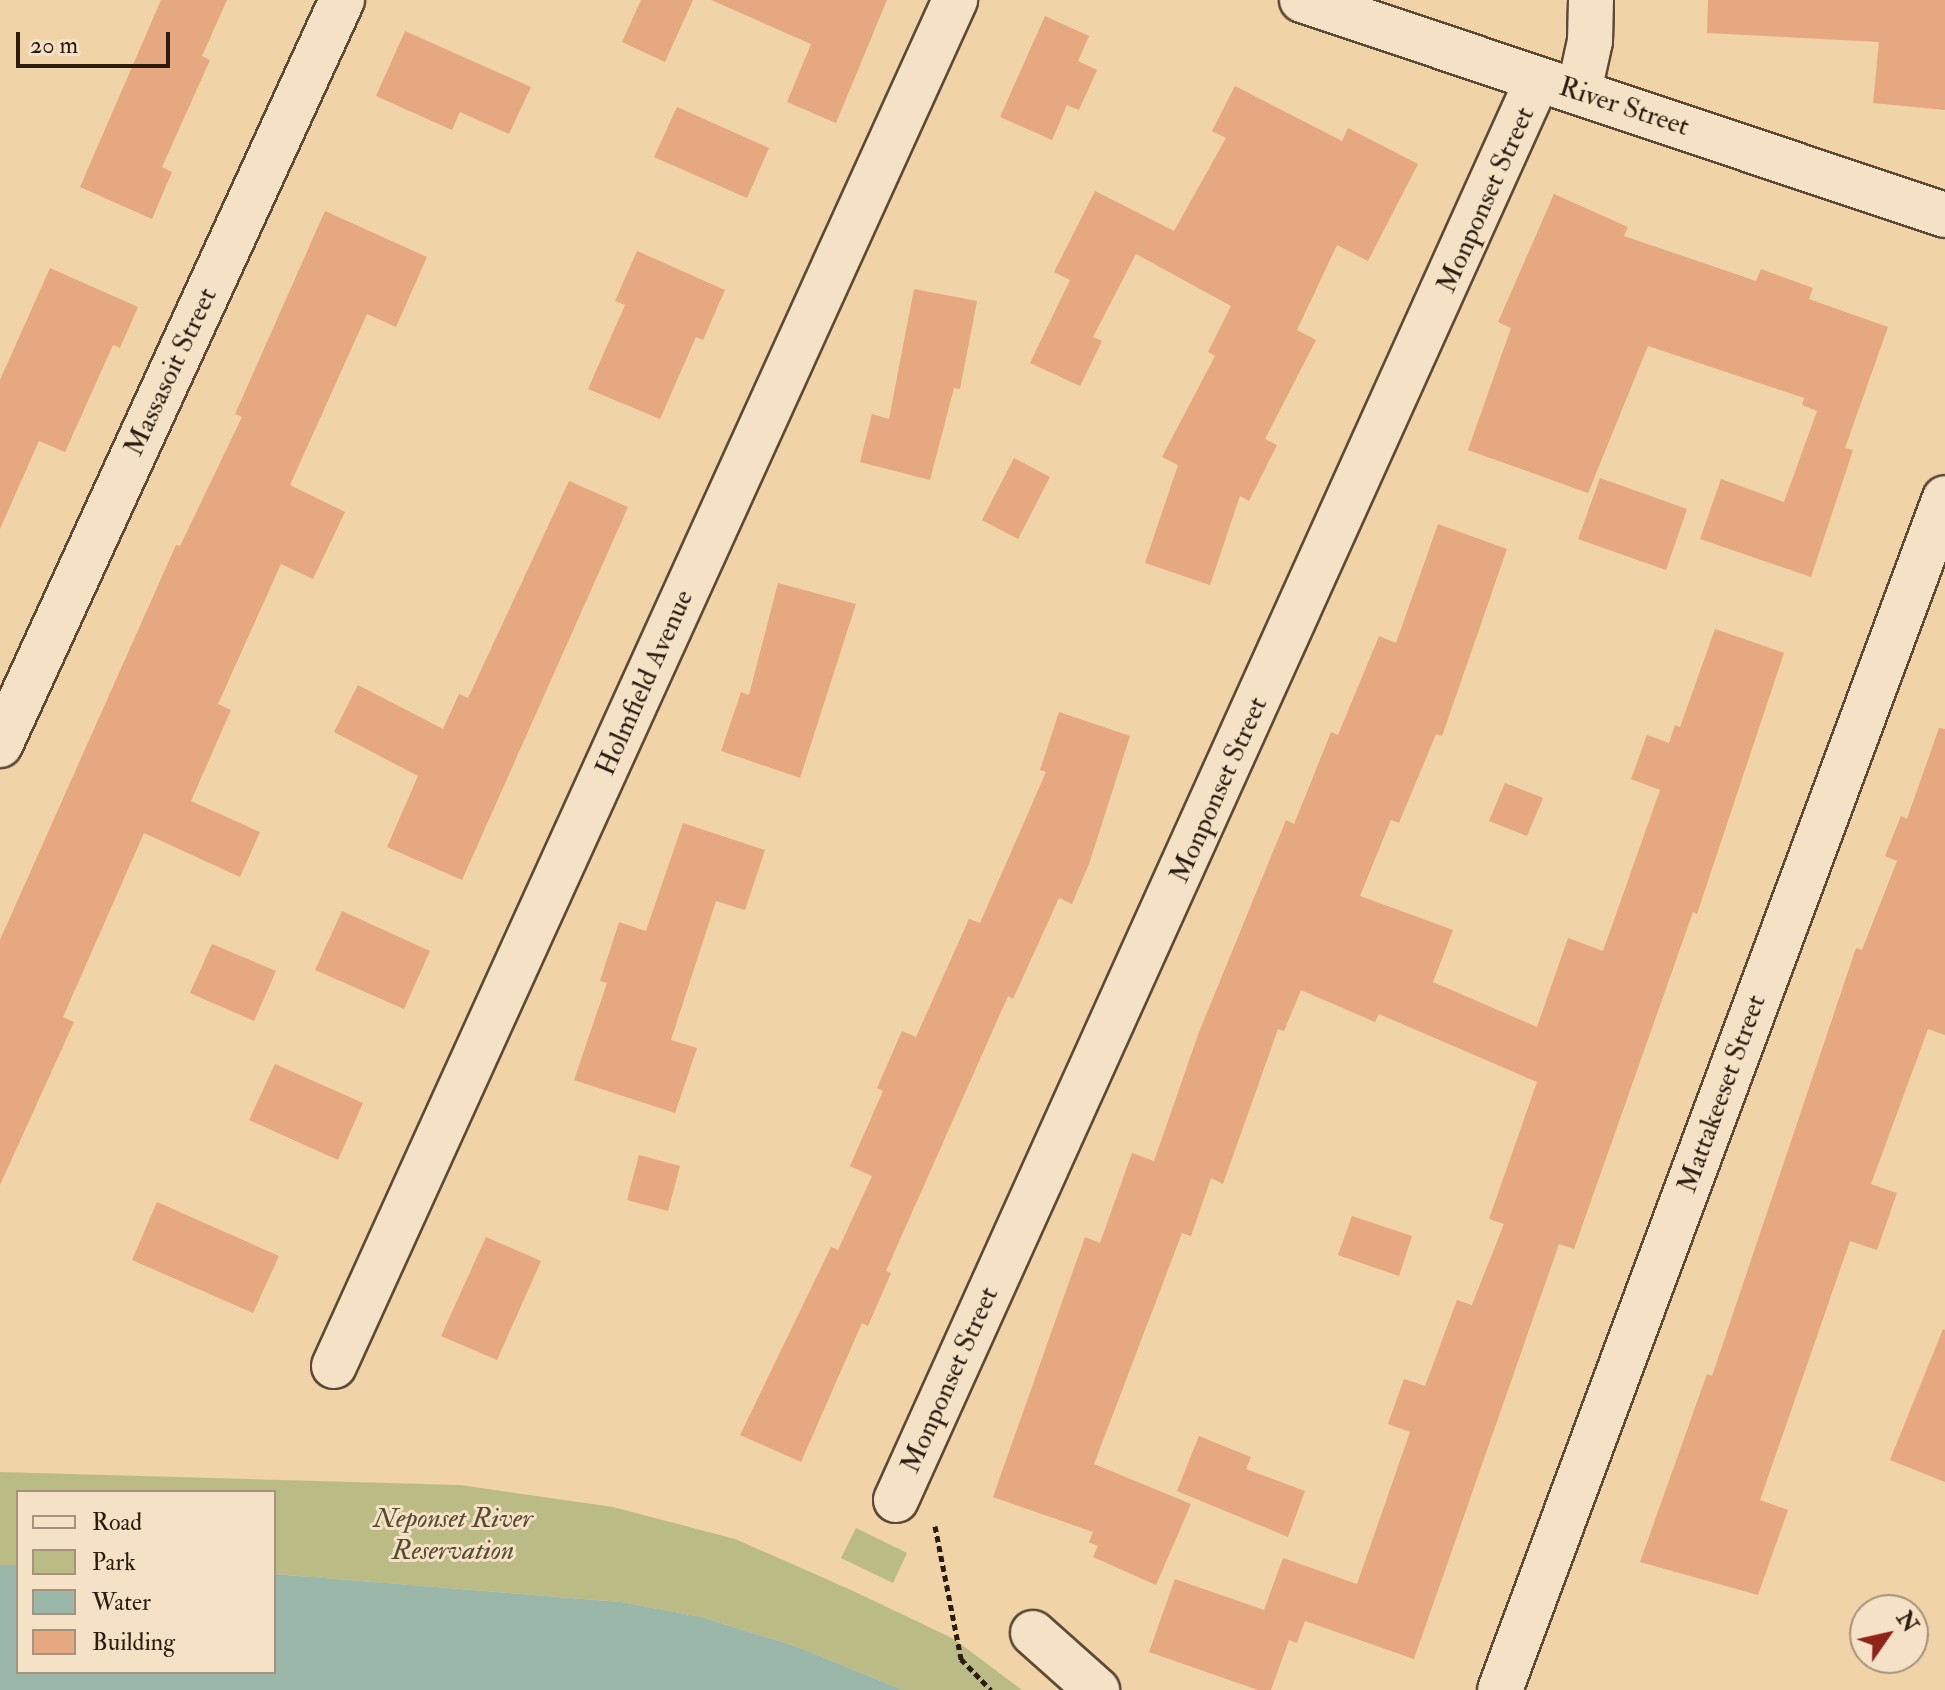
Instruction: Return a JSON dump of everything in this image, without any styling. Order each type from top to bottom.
[{"type":"street","name":"Massasoit Street","points":[[0,745],[342,0]]},
{"type":"street","name":"Holmfield Avenue","points":[[334,1366],[955,0]]},
{"type":"street","name":"River Street","points":[[1302,0],[1945,215]]},
{"type":"street","name":"Monponset Street","points":[[896,1500],[1559,85],[1590,41],[1591,0]]},
{"type":"street","name":"Mattakeeset Street","points":[[1500,1690],[1945,498]]},
{"type":"street","points":[[1033,1633],[1097,1690]]},
{"type":"path","points":[[934,1520],[961,1659],[991,1690]]},
{"type":"green space","name":"Neponset River Reservation","points":[[0,1472],[460,1485],[613,1507],[735,1539],[954,1639],[1022,1690],[903,1690],[795,1646],[701,1617],[621,1602],[276,1574],[276,1490],[16,1490],[16,1565],[0,1565]]},
{"type":"green space","points":[[856,1528],[907,1553],[893,1583],[841,1558]]},
{"type":"water","points":[[0,1565],[16,1565],[16,1674],[276,1674],[276,1574],[621,1602],[701,1617],[795,1646],[903,1690],[0,1690]]},
{"type":"building","points":[[161,0],[227,0],[202,56],[210,60],[162,167],[172,172],[152,219],[80,187]]},
{"type":"building","points":[[641,0],[693,0],[665,62],[622,42]]},
{"type":"building","points":[[711,0],[887,0],[836,123],[787,102],[811,44]]},
{"type":"building","points":[[1708,0],[1945,0],[1945,110],[1873,103],[1879,42],[1707,33]]},
{"type":"building","points":[[1045,16],[1089,36],[1078,61],[1097,70],[1079,110],[1067,105],[1052,140],[1000,117]]},
{"type":"building","points":[[405,31],[531,87],[509,134],[460,112],[452,130],[376,96]]},
{"type":"building","points":[[1235,86],[1342,141],[1348,128],[1418,164],[1368,261],[1337,245],[1297,330],[1316,340],[1265,439],[1277,445],[1249,501],[1240,496],[1210,585],[1145,563],[1178,465],[1162,457],[1215,356],[1208,352],[1231,306],[1136,254],[1093,337],[1102,341],[1080,386],[1030,363],[1070,280],[1054,272],[1095,191],[1174,231],[1226,138],[1212,131]]},
{"type":"building","points":[[677,107],[769,148],[747,198],[654,157]]},
{"type":"building","points":[[1554,194],[1628,227],[1624,236],[1756,281],[1761,269],[1813,288],[1809,299],[1888,327],[1845,448],[1853,450],[1811,577],[1700,539],[1721,479],[1784,502],[1817,411],[1802,405],[1804,398],[1648,346],[1588,493],[1468,450],[1511,328],[1498,322]]},
{"type":"building","points":[[325,211],[427,257],[396,327],[367,314],[290,485],[345,512],[313,579],[281,564],[218,704],[231,710],[191,801],[260,832],[240,877],[144,833],[63,1017],[74,1022],[0,1185],[0,940],[176,545],[180,546],[242,417],[235,414]]},
{"type":"building","points":[[637,251],[725,290],[703,340],[696,337],[660,419],[588,389],[625,305],[615,301]]},
{"type":"building","points":[[50,268],[138,307],[120,348],[113,345],[65,452],[39,441],[0,529],[0,380]]},
{"type":"building","points":[[914,289],[977,301],[960,389],[954,388],[930,480],[860,462],[872,414],[889,419]]},
{"type":"building","points":[[1014,458],[1050,477],[1018,539],[982,520]]},
{"type":"building","points":[[1600,478],[1687,509],[1666,570],[1578,539]]},
{"type":"building","points":[[569,481],[628,507],[462,880],[387,847],[418,776],[334,732],[358,685],[443,729],[459,694],[468,698]]},
{"type":"building","points":[[1438,524],[1507,549],[1442,736],[1436,734],[1399,823],[1391,820],[1360,896],[1453,930],[1433,982],[1537,1027],[1568,938],[1603,951],[1660,790],[1631,779],[1647,735],[1669,743],[1675,725],[1680,727],[1715,629],[1784,653],[1697,914],[1693,912],[1574,1249],[1559,1244],[1414,1659],[1305,1621],[1297,1643],[1289,1640],[1271,1690],[1258,1690],[1149,1652],[1175,1579],[1264,1610],[1283,1558],[1357,1584],[1410,1432],[1388,1424],[1404,1379],[1425,1386],[1457,1300],[1472,1305],[1504,1224],[1489,1219],[1537,1082],[1379,1014],[1375,1022],[1301,990],[1284,1031],[1278,1029],[1223,1184],[1211,1178],[1191,1236],[1182,1233],[1094,1464],[1191,1504],[1156,1585],[1093,1557],[1098,1546],[1089,1542],[1093,1532],[993,1497],[1085,1237],[1100,1243],[1132,1153],[1154,1161],[1199,1032],[1286,820],[1294,824],[1331,732],[1338,735],[1379,636],[1396,643]]},
{"type":"building","points":[[778,583],[856,604],[800,778],[721,751],[741,692],[749,695]]},
{"type":"building","points":[[1059,712],[1130,736],[1089,864],[1072,904],[1059,898],[1013,999],[1008,996],[886,1271],[891,1273],[868,1326],[862,1323],[801,1462],[740,1435],[831,1247],[838,1250],[872,1176],[850,1166],[883,1091],[877,1088],[902,1031],[916,1037],[969,919],[980,923],[1046,772],[1040,770]]},
{"type":"building","points":[[1939,728],[1945,729],[1945,1035],[1928,1029],[1871,1184],[1897,1193],[1877,1250],[1850,1241],[1760,1500],[1788,1510],[1758,1595],[1640,1562],[1707,1374],[1712,1376],[1856,948],[1862,950],[1897,861],[1885,856],[1901,816],[1907,819]]},
{"type":"building","points":[[1505,783],[1543,798],[1527,836],[1489,821]]},
{"type":"building","points":[[683,823],[765,850],[745,910],[716,901],[671,1040],[697,1048],[675,1113],[574,1080],[607,983],[600,981],[619,922],[646,931]]},
{"type":"building","points":[[342,911],[430,951],[404,1009],[315,970]]},
{"type":"building","points":[[212,944],[276,971],[254,1021],[190,993]]},
{"type":"building","points":[[275,1064],[363,1103],[338,1160],[249,1120]]},
{"type":"building","points":[[639,1155],[680,1166],[668,1211],[627,1200]]},
{"type":"building","points":[[157,1202],[279,1256],[253,1313],[132,1260]]},
{"type":"building","points":[[1352,1216],[1412,1236],[1399,1276],[1338,1255]]},
{"type":"building","points":[[486,1237],[541,1261],[497,1360],[441,1336]]},
{"type":"building","points":[[1945,1330],[1945,1482],[1890,1460]]},
{"type":"building","points":[[1199,1436],[1251,1457],[1246,1469],[1305,1491],[1288,1537],[1177,1491]]}]
